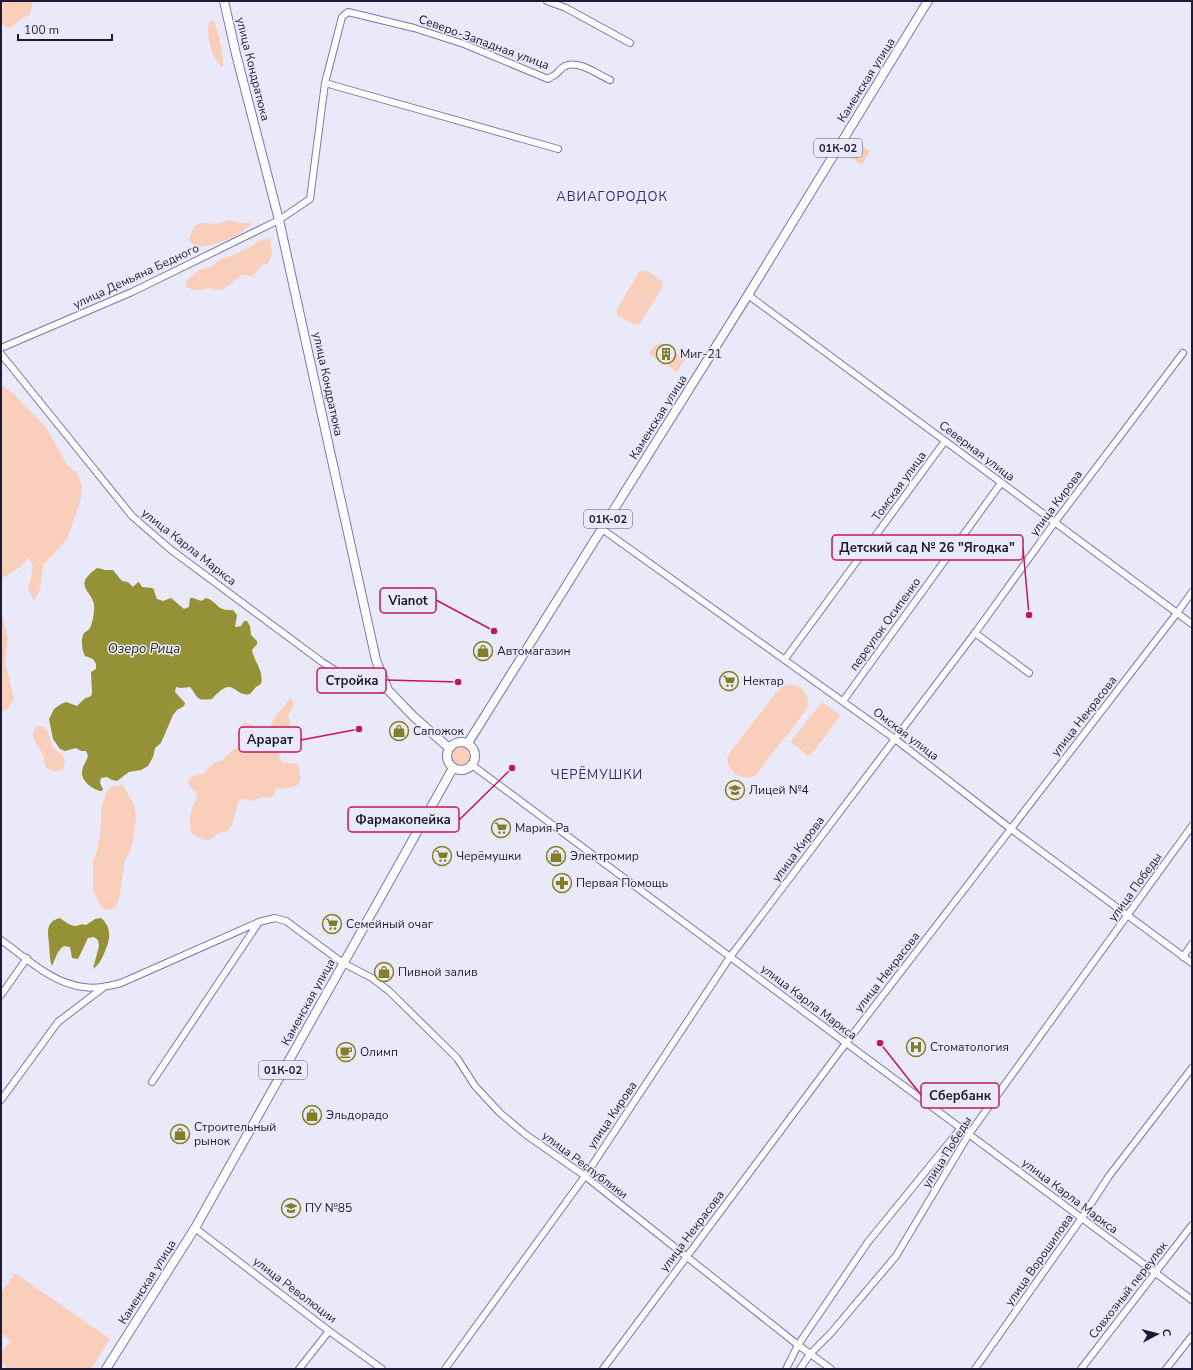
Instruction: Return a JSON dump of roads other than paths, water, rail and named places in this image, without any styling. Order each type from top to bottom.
[{"type":"main road","name":"улица Кондратюка","points":[[224,1],[236,54],[279,220],[376,660],[388,690],[413,716],[449,748]]},
{"type":"main road","name":"Каменская улица","points":[[468,743],[748,295],[928,1]]},
{"type":"main road","points":[[464,741],[468,743],[474,749],[476,757],[472,765],[465,769],[453,768],[447,757],[449,748],[455,743],[464,741]]},
{"type":"main road","name":"Каменская улица","points":[[106,1369],[195,1228],[453,768]]},
{"type":"street","points":[[547,1],[566,8],[630,43]]},
{"type":"street","name":"Северо-Западная улица","points":[[279,220],[310,199],[325,83],[342,17],[348,12],[414,28],[464,44],[548,79],[555,75],[564,66],[572,64],[580,66],[610,80]]},
{"type":"street","points":[[325,83],[558,149]]},
{"type":"street","name":"улица Демьяна Бедного","points":[[1,348],[132,292],[279,220]]},
{"type":"street","name":"Северная улица","points":[[748,295],[1192,624]]},
{"type":"street","name":"улица Кирова","points":[[445,1369],[585,1176],[730,957],[975,633],[1055,522],[1183,353]]},
{"type":"street","name":"улица Карла Маркса","points":[[1,354],[132,516],[170,548],[322,662],[364,688],[388,690]]},
{"type":"street","name":"Томская улица","points":[[785,659],[945,441]]},
{"type":"street","name":"переулок Осипенко","points":[[843,701],[1001,483]]},
{"type":"street","name":"Омская улица","points":[[602,529],[895,739],[1011,829],[1192,963]]},
{"type":"street","name":"улица Некрасова","points":[[603,1369],[846,1043],[1192,592]]},
{"type":"street","points":[[975,633],[1029,673]]},
{"type":"street","name":"улица Карла Маркса","points":[[472,765],[1192,1300]]},
{"type":"street","name":"улица Победы","points":[[800,1369],[810,1354],[831,1333],[896,1256],[969,1134],[1192,826]]},
{"type":"street","name":"улица Республики","points":[[104,987],[122,983],[259,922],[275,918],[286,921],[343,963],[372,978],[389,991],[457,1058],[475,1086],[500,1113],[525,1134],[585,1176],[798,1345],[831,1369]]},
{"type":"street","points":[[152,1082],[259,922]]},
{"type":"street","points":[[1,940],[55,978],[68,984],[85,988],[104,987]]},
{"type":"street","points":[[1183,956],[1192,944]]},
{"type":"street","points":[[1,995],[27,958]]},
{"type":"street","points":[[1,1100],[58,1022],[104,987]]},
{"type":"street","name":"улица Ворошилова","points":[[975,1369],[1081,1219],[1109,1176],[1192,1068]]},
{"type":"street","points":[[786,1369],[798,1345],[868,1242],[961,1128]]},
{"type":"street","name":"Совхозный переулок","points":[[1081,1369],[1192,1225]]},
{"type":"street","name":"улица Революции","points":[[195,1228],[382,1369]]},
{"type":"street","points":[[299,1369],[330,1331]]},
{"type":"street","points":[[1166,1369],[1192,1336]]},
{"type":"water","name":"Озеро Рица","points":[[97,568],[113,570],[122,581],[128,582],[133,587],[139,582],[142,587],[153,588],[157,599],[163,601],[171,598],[184,609],[189,607],[190,598],[201,601],[206,598],[220,608],[233,610],[237,615],[235,627],[241,626],[244,621],[247,621],[250,626],[251,635],[257,641],[257,644],[252,650],[262,679],[261,684],[250,694],[240,693],[230,687],[220,691],[212,699],[207,700],[198,698],[190,687],[176,687],[175,692],[185,703],[184,706],[177,710],[173,715],[161,743],[155,748],[153,757],[148,766],[141,770],[129,772],[117,781],[107,777],[101,778],[100,783],[103,789],[102,791],[92,787],[86,782],[82,775],[83,766],[88,756],[86,751],[81,751],[76,748],[65,751],[60,749],[53,739],[49,719],[54,709],[61,704],[66,702],[77,706],[84,699],[91,696],[92,693],[91,672],[96,669],[96,664],[93,659],[85,656],[82,640],[84,634],[91,626],[94,612],[94,604],[86,589],[85,580]]},
{"type":"water","points":[[60,918],[74,926],[86,925],[95,919],[101,918],[105,922],[109,931],[108,941],[101,960],[93,969],[99,946],[98,940],[94,937],[88,938],[78,959],[72,958],[70,947],[64,946],[61,948],[52,966],[50,960],[48,928],[52,922]]},
{"type":"place","name":"Миг-21","points":[[666,354]]},
{"type":"place","name":"Детский сад № 26 \"Ягодка\"","points":[[1029,615]]},
{"type":"place","name":"Vianot","points":[[494,631]]},
{"type":"place","name":"Автомагазин","points":[[483,651]]},
{"type":"place","name":"Нектар","points":[[729,681]]},
{"type":"place","name":"Стройка","points":[[458,682]]},
{"type":"place","name":"Арарат","points":[[359,729]]},
{"type":"place","name":"Сапожок","points":[[399,731]]},
{"type":"place","name":"Фармакопейка","points":[[512,768]]},
{"type":"place","name":"Лицей №4","points":[[735,790]]},
{"type":"place","name":"Мария Ра","points":[[501,828]]},
{"type":"place","name":"Черёмушки","points":[[442,856]]},
{"type":"place","name":"Электромир","points":[[556,856]]},
{"type":"place","name":"Первая Помощь","points":[[562,883]]},
{"type":"place","name":"Семейный очаг","points":[[332,924]]},
{"type":"place","name":"Пивной залив","points":[[384,972]]},
{"type":"place","name":"Сбербанк","points":[[880,1043]]},
{"type":"place","name":"Стоматология","points":[[916,1047]]},
{"type":"place","name":"Олимп","points":[[346,1052]]},
{"type":"place","name":"Эльдорадо","points":[[312,1115]]},
{"type":"place","name":"Строительный рынок","points":[[180,1134]]},
{"type":"place","name":"ПУ №85","points":[[291,1208]]},
{"type":"district","name":"АВИАГОРОДОК","points":[[612,196]]},
{"type":"district","name":"ЧЕРЁМУШКИ","points":[[597,774]]}]
